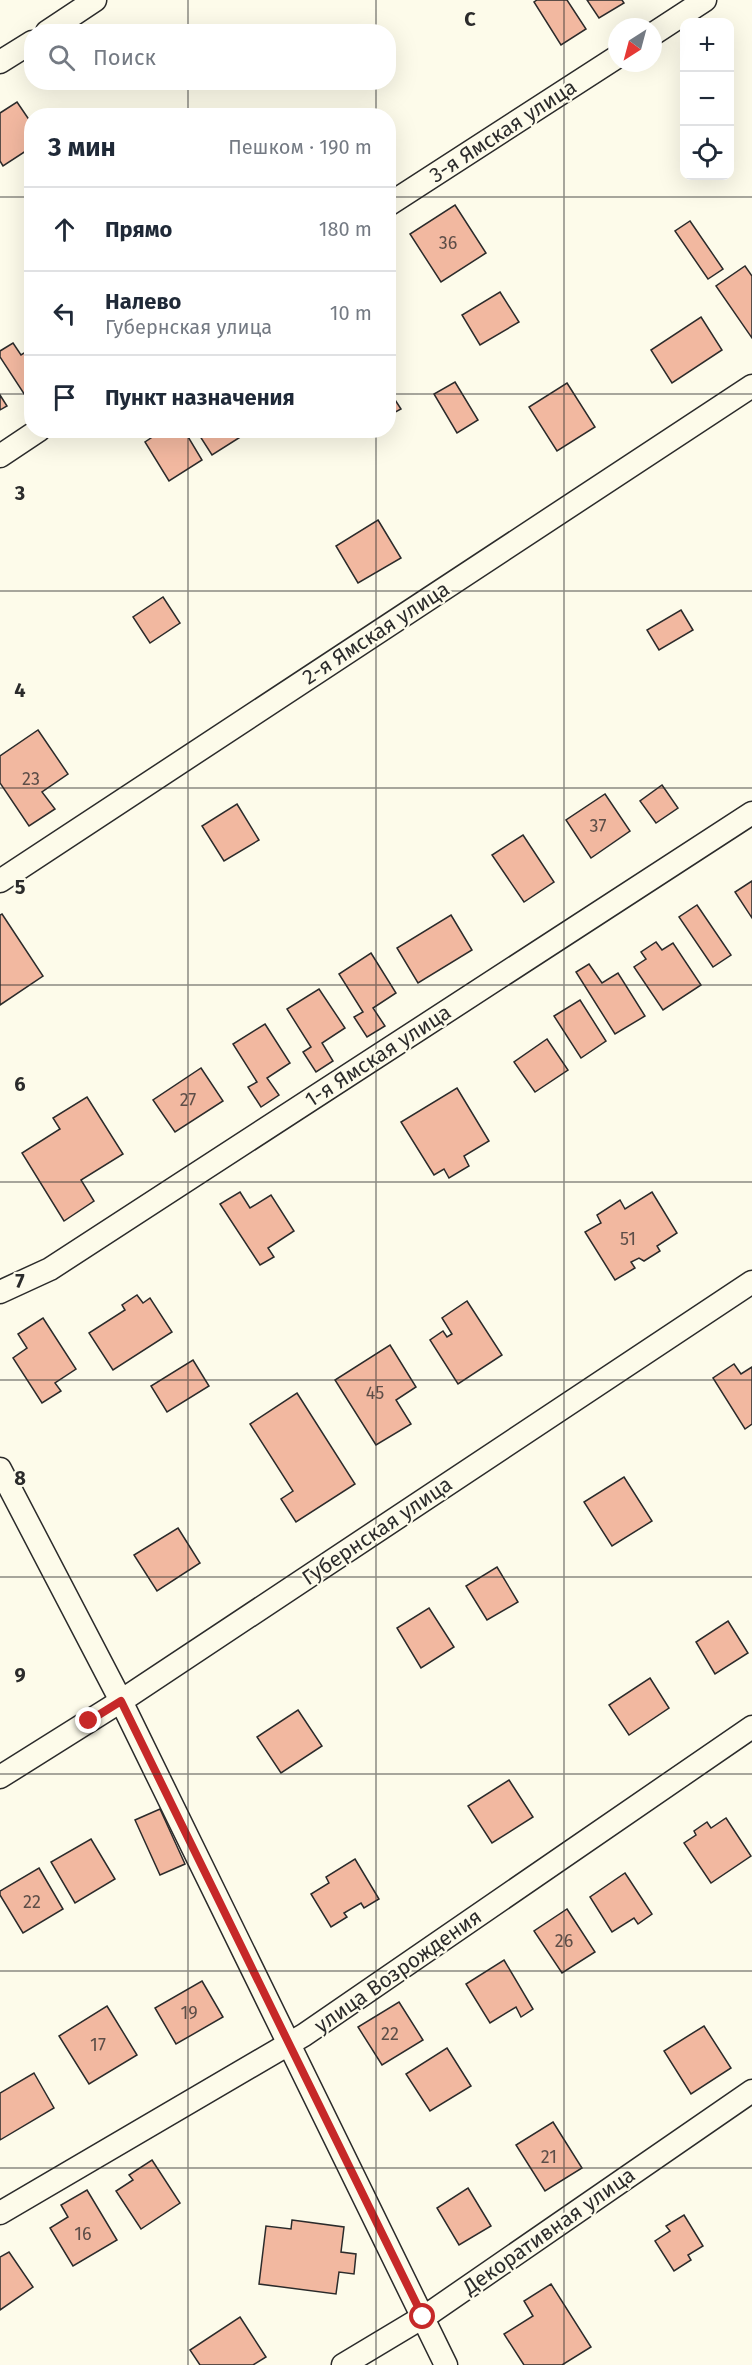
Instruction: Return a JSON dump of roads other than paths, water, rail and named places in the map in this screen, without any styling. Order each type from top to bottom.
[{"type":"street","points":[[59,24],[95,0]]},
{"type":"street","points":[[662,28],[705,0]]},
{"type":"street","points":[[0,62],[24,47]]},
{"type":"street","name":"3-я Ямская улица","points":[[396,200],[608,63]]},
{"type":"street","name":"2-я Ямская улица","points":[[0,881],[752,386]]},
{"type":"street","points":[[0,456],[27,438]]},
{"type":"street","name":"1-я Ямская улица","points":[[0,1292],[50,1269],[752,813]]},
{"type":"street","name":"Губернская улица","points":[[0,1777],[121,1701],[752,1281]]},
{"type":"street","points":[[0,1469],[121,1701],[446,2365]]},
{"type":"street","name":"улица Возрождения","points":[[0,2213],[289,2044],[752,1727]]},
{"type":"street","name":"Декоративная улица","points":[[343,2365],[423,2317],[752,2091]]}]
